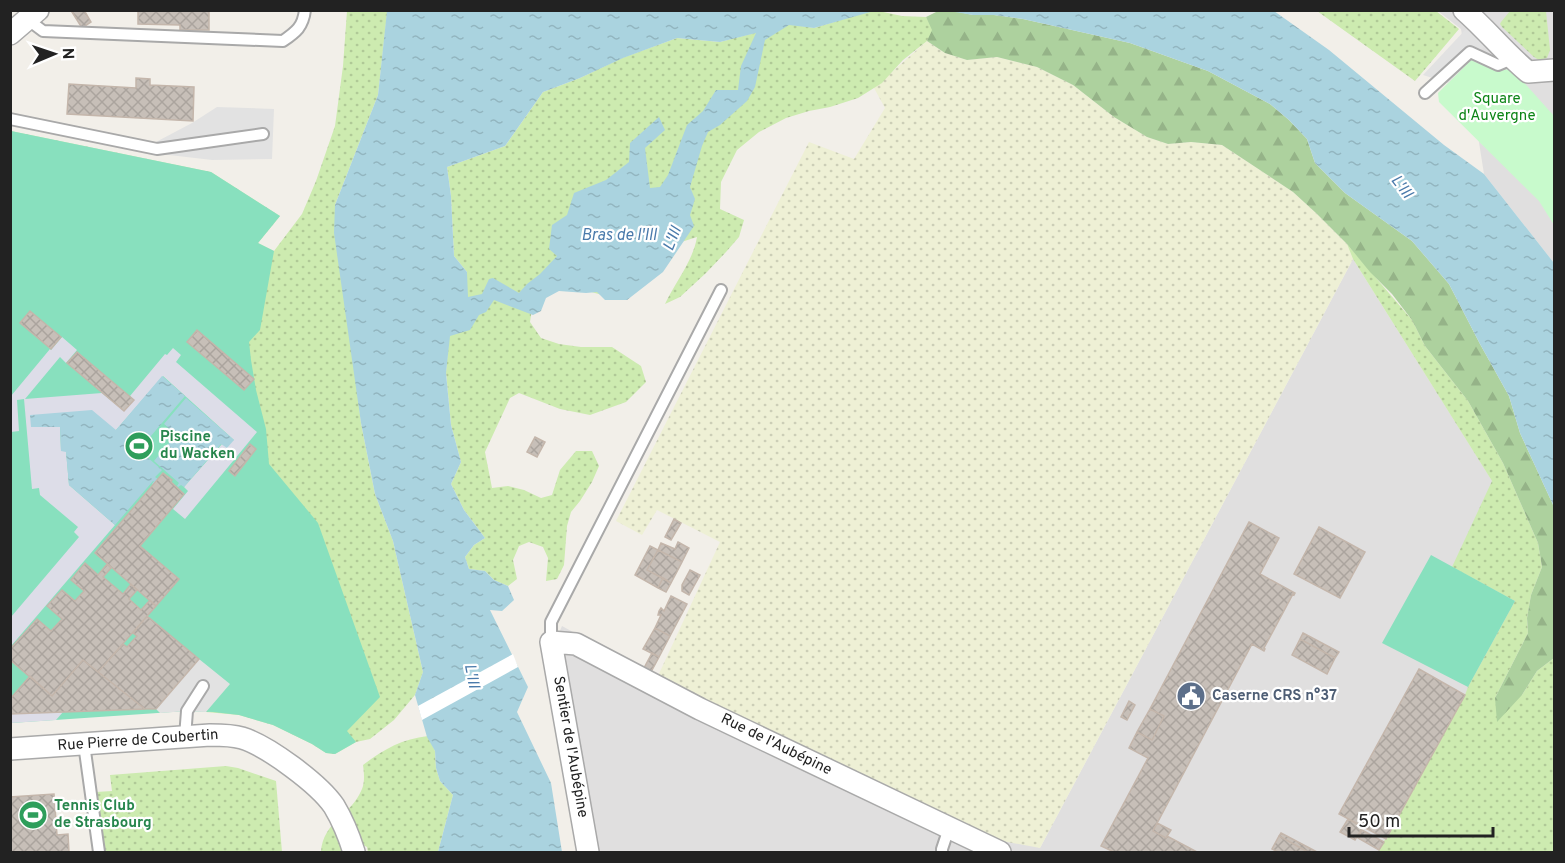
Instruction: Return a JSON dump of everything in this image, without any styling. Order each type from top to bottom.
[{"type":"street","points":[[1464,10],[1528,72],[1554,70]]},
{"type":"street","points":[[10,34],[32,15]]},
{"type":"street","name":"Rue de l'Aubépine","points":[[551,642],[576,644],[700,709],[1000,852]]},
{"type":"street","name":"Sentier de l'Aubépine","points":[[551,642],[588,852]]},
{"type":"street","name":"Rue Pierre de Coubertin","points":[[10,750],[186,736],[241,737],[263,747],[300,773],[328,798],[345,825],[354,852]]},
{"type":"lane","points":[[32,15],[43,31],[283,41],[297,31],[304,19],[304,10]]},
{"type":"lane","points":[[1425,93],[1470,52],[1498,64],[1512,59]]},
{"type":"lane","points":[[10,119],[157,149],[263,134]]},
{"type":"lane","points":[[551,642],[551,622],[721,290]]},
{"type":"lane","points":[[186,736],[187,711],[203,686]]},
{"type":"lane","points":[[84,744],[99,852]]},
{"type":"lane","points":[[942,852],[949,828]]},
{"type":"shaded area","points":[[1438,11],[1554,11],[1554,263],[1484,174],[1461,29]]},
{"type":"shaded area","points":[[1466,29],[1485,46],[1448,83],[1423,75]]},
{"type":"shaded area","points":[[217,107],[274,109],[272,159],[212,160],[152,153],[156,142]]},
{"type":"shaded area","points":[[1353,259],[1501,495],[1520,598],[1406,812],[1482,852],[581,852],[547,660],[562,626],[657,678],[1040,848]]},
{"type":"shaded area","points":[[62,337],[77,350],[66,363],[60,357],[25,399],[102,393],[124,411],[134,400],[130,396],[165,354],[167,355],[173,348],[181,355],[176,362],[257,432],[185,519],[173,509],[188,491],[184,487],[222,444],[234,440],[163,376],[116,430],[60,426],[61,451],[66,451],[69,485],[115,525],[11,646],[11,617],[79,537],[74,532],[78,527],[40,495],[39,488],[32,489],[24,399],[17,400],[19,431],[11,432],[11,396]]},
{"type":"shaded area","points":[[199,659],[230,684],[206,712],[160,713],[156,709]]},
{"type":"shaded area","points":[[63,712],[56,720],[11,723],[11,714]]},
{"type":"green space","points":[[874,10],[902,16],[926,17],[933,30],[927,41],[903,60],[882,83],[858,98],[786,118],[759,132],[737,150],[721,182],[720,209],[744,220],[739,237],[680,297],[665,304],[688,263],[697,237],[675,244],[616,299],[567,285],[533,302],[530,322],[541,338],[559,344],[581,347],[612,347],[641,366],[646,382],[626,402],[590,415],[560,409],[519,393],[510,398],[485,452],[492,488],[508,486],[541,498],[552,495],[560,470],[576,451],[592,451],[599,466],[592,482],[571,512],[567,526],[564,565],[557,579],[546,581],[548,558],[543,547],[529,542],[519,546],[513,560],[517,579],[508,586],[494,580],[485,571],[469,569],[465,557],[474,545],[485,538],[464,510],[451,484],[461,462],[451,425],[446,372],[451,316],[467,272],[454,256],[447,167],[505,146],[543,92],[622,58],[677,38],[720,42],[789,24],[814,28]]},
{"type":"green space","points":[[949,10],[973,15],[1023,19],[1130,43],[1208,71],[1270,104],[1307,139],[1315,163],[1345,193],[1412,241],[1449,284],[1509,396],[1520,433],[1554,507],[1554,658],[1537,671],[1522,695],[1497,722],[1495,698],[1528,633],[1527,618],[1531,595],[1542,567],[1538,543],[1503,463],[1468,401],[1425,346],[1412,320],[1392,294],[1347,244],[1293,192],[1222,145],[1191,142],[1168,144],[1147,137],[1114,117],[1073,85],[1037,67],[997,57],[967,60],[945,53],[927,41],[932,30],[926,17],[938,11]]},
{"type":"green space","name":"Piscine du Wacken","points":[[347,11],[387,11],[378,95],[335,205],[361,423],[375,494],[393,541],[423,672],[415,695],[394,720],[370,739],[356,742],[335,754],[326,753],[273,725],[239,715],[206,712],[11,131],[211,172],[280,216],[258,243],[274,251],[302,214],[335,126]]},
{"type":"green space","points":[[1317,11],[1436,11],[1459,29],[1415,81]]},
{"type":"green space","points":[[1510,11],[1546,11],[1550,50],[1547,58],[1539,60],[1534,57],[1502,27],[1501,22]]},
{"type":"green space","points":[[927,41],[945,53],[967,60],[997,57],[1037,67],[1073,85],[1114,117],[1147,137],[1168,144],[1191,142],[1222,145],[1293,192],[1347,244],[1353,259],[1040,848],[991,839],[657,678],[720,542],[657,510],[642,535],[616,521],[809,142],[854,159],[885,108],[874,88]]},
{"type":"green space","name":"Square d'Auvergne","points":[[1471,60],[1496,71],[1512,69],[1554,116],[1554,225],[1539,201],[1439,102],[1438,93]]},
{"type":"green space","name":"Piscine du Wacken","points":[[11,131],[211,172],[280,216],[258,243],[274,251],[260,330],[249,342],[256,390],[266,429],[269,464],[318,523],[380,697],[347,731],[356,742],[335,754],[326,753],[273,725],[239,715],[213,712],[187,711],[11,723]]},
{"type":"green space","points":[[1347,244],[1412,320],[1425,346],[1468,401],[1503,463],[1538,543],[1542,567],[1531,595],[1527,618],[1528,633],[1495,698],[1522,695],[1537,671],[1554,658],[1554,852],[1378,852],[1515,601],[1452,567],[1492,481],[1353,259]]},
{"type":"green space","points":[[1431,555],[1515,601],[1468,687],[1382,643]]},
{"type":"green space","points":[[428,736],[435,751],[436,768],[440,781],[453,795],[438,852],[368,852],[367,847],[363,845],[350,852],[321,852],[327,833],[351,806],[362,789],[363,765],[394,746]]},
{"type":"green space","points":[[226,766],[276,781],[282,852],[104,852],[96,792],[112,791],[110,775]]},
{"type":"water","points":[[387,11],[874,11],[814,28],[789,25],[765,40],[755,87],[747,101],[720,125],[708,132],[702,146],[690,187],[695,199],[690,215],[694,226],[663,272],[627,300],[605,300],[597,292],[559,291],[546,298],[541,311],[533,315],[494,300],[486,312],[479,315],[470,330],[450,336],[446,373],[451,425],[461,462],[451,484],[464,510],[485,538],[474,545],[465,557],[469,569],[485,571],[494,580],[508,586],[514,600],[502,611],[490,610],[528,687],[517,712],[551,783],[562,852],[438,852],[453,795],[440,781],[436,768],[435,751],[427,737],[415,695],[423,672],[393,541],[375,494],[361,423],[334,233],[335,205],[378,95]],"holes":[[[756,33],[741,66],[738,90],[716,90],[703,111],[687,125],[668,175],[660,187],[650,188],[645,148],[665,130],[659,117],[630,143],[629,162],[606,180],[574,193],[567,215],[552,225],[549,249],[557,256],[540,274],[519,293],[493,278],[489,279],[482,294],[468,297],[467,272],[454,256],[447,167],[505,146],[543,92],[677,38],[720,42]]]},
{"type":"water","name":"L'Ill","points":[[949,11],[1274,11],[1329,50],[1444,145],[1484,174],[1554,263],[1554,507],[1520,433],[1509,396],[1449,284],[1412,241],[1345,193],[1315,163],[1307,139],[1270,104],[1208,71],[1130,43],[1023,19]]},
{"type":"water","points":[[162,376],[185,396],[139,450],[162,470],[155,477],[159,480],[154,486],[153,481],[115,525],[69,485],[66,452],[61,451],[60,427],[31,427],[30,415],[92,410],[116,430]]},
{"type":"water","points":[[186,398],[234,440],[227,448],[221,444],[184,487],[181,485],[178,487],[179,483],[154,461],[176,435],[164,424]]},
{"type":"pier","points":[[513,654],[518,667],[422,720],[418,706]]},
{"type":"building","points":[[84,10],[91,22],[82,28],[72,12]]},
{"type":"building","points":[[138,10],[209,10],[209,30],[180,30],[180,25],[138,24]]},
{"type":"building","points":[[136,78],[150,79],[150,85],[194,87],[193,121],[67,114],[69,84],[136,88]]},
{"type":"building","points":[[30,311],[61,337],[51,349],[20,323]]},
{"type":"building","points":[[197,330],[254,379],[244,390],[187,342]]},
{"type":"building","points":[[77,352],[134,400],[124,411],[67,363]]},
{"type":"building","points":[[535,437],[545,442],[537,457],[527,452]]},
{"type":"building","points":[[250,444],[256,449],[235,476],[229,471]]},
{"type":"building","points":[[163,473],[184,494],[140,546],[179,579],[156,606],[95,553]]},
{"type":"building","points":[[674,519],[681,523],[671,540],[665,537]]},
{"type":"building","name":"Caserne CRS n°37","points":[[1249,522],[1279,538],[1260,574],[1295,593],[1264,651],[1252,644],[1153,831],[1197,852],[1114,852],[1101,846],[1148,758],[1129,748],[1137,732],[1152,740],[1164,716],[1150,709]]},
{"type":"building","points":[[1319,527],[1365,552],[1340,598],[1294,574]]},
{"type":"building","points":[[678,542],[689,548],[682,562],[658,550],[661,543],[675,549]]},
{"type":"building","points":[[650,546],[658,550],[647,570],[663,578],[658,588],[635,575]]},
{"type":"building","points":[[658,550],[682,562],[671,583],[647,570]]},
{"type":"building","points":[[85,563],[98,575],[107,564],[111,568],[103,577],[123,594],[131,584],[137,590],[129,599],[141,610],[150,600],[156,606],[98,672],[83,660],[52,696],[10,660],[10,649],[37,619],[51,631],[62,619],[47,606],[62,590],[75,601],[84,591],[71,580]]},
{"type":"building","points":[[690,570],[700,575],[689,595],[682,591],[682,585]]},
{"type":"building","points":[[663,578],[671,583],[666,592],[658,588]]},
{"type":"building","points":[[671,596],[687,604],[670,636],[655,628],[661,615],[658,615],[659,611],[661,608],[664,611]]},
{"type":"building","points":[[147,616],[199,659],[156,709],[145,709],[98,672],[123,644],[127,647],[137,636],[133,633]]},
{"type":"building","points":[[655,628],[670,636],[659,657],[643,649]]},
{"type":"building","points":[[1303,633],[1339,652],[1335,658],[1300,639]]},
{"type":"building","points":[[1300,639],[1335,658],[1327,674],[1292,655]]},
{"type":"building","points":[[652,653],[659,657],[651,672],[644,668]]},
{"type":"building","points":[[83,660],[145,709],[10,714],[10,699],[30,676],[52,696]]},
{"type":"building","points":[[1419,669],[1465,695],[1386,839],[1339,814]]},
{"type":"building","points":[[1129,701],[1135,705],[1127,720],[1121,717]]},
{"type":"building","points":[[1150,709],[1164,716],[1152,740],[1137,732]]},
{"type":"building","name":"Tennis Club de Strasbourg","points":[[54,794],[57,835],[68,834],[69,852],[10,852],[10,797]]},
{"type":"building","points":[[1348,819],[1363,827],[1355,840],[1340,832]]},
{"type":"building","points":[[1157,823],[1171,830],[1166,838],[1153,831]]},
{"type":"building","points":[[1362,830],[1384,842],[1379,850],[1358,838]]},
{"type":"building","points":[[1281,833],[1317,852],[1308,852],[1279,836]]},
{"type":"building","points":[[1279,836],[1308,852],[1278,852],[1272,849]]},
{"type":"place","name":"Piscine du Wacken","points":[[139,446]]},
{"type":"place","name":"Caserne CRS n°37","points":[[1191,696]]},
{"type":"place","name":"Tennis Club de Strasbourg","points":[[33,815]]},
{"type":"water label","name":"Bras de l'Ill","points":[[619,236]]}]
